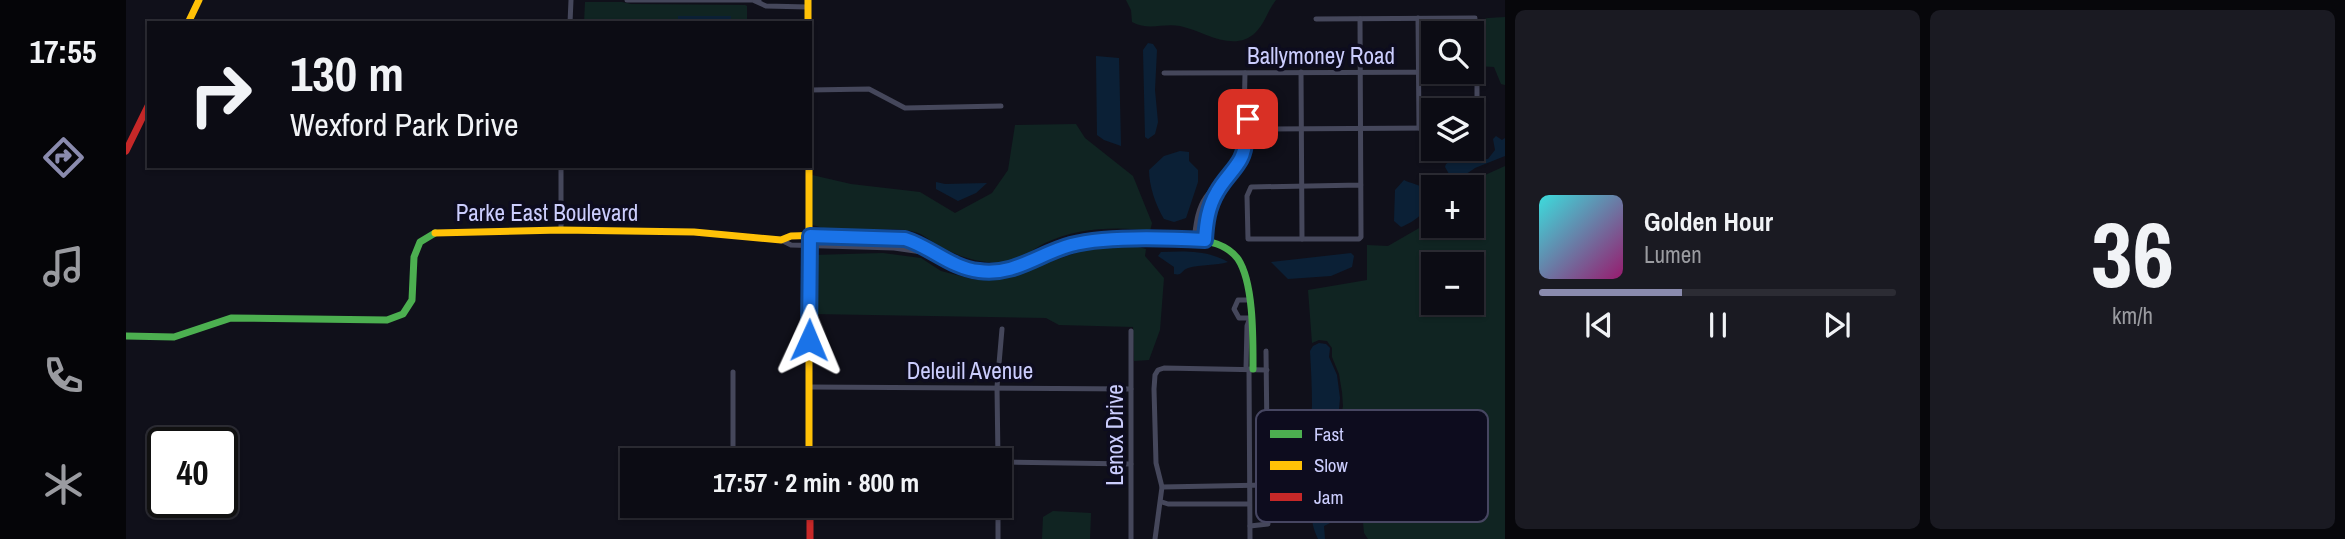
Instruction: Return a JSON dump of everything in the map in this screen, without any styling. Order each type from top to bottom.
[{"type":"street","points":[[189,21],[199,0]]},
{"type":"street","points":[[570,21],[571,0]]},
{"type":"street","points":[[627,0],[757,1],[766,6],[808,3],[808,21]]},
{"type":"street","points":[[1255,129],[1419,128],[1418,18]]},
{"type":"street","points":[[1316,19],[1475,18]]},
{"type":"street","points":[[1360,19],[1361,128],[1361,185],[1361,237],[1248,239],[1247,196],[1251,187],[1361,185]]},
{"type":"street","points":[[1244,119],[1245,72]]},
{"type":"street","points":[[1301,72],[1303,239]]},
{"type":"street","name":"Ballymoney Road","points":[[1164,73],[1472,72],[1477,75],[1476,98]]},
{"type":"street","points":[[812,90],[869,89],[905,108],[1000,106]]},
{"type":"street","points":[[126,151],[147,108]]},
{"type":"street","points":[[1244,119],[1252,121],[1255,129],[1252,136],[1245,139],[1237,136],[1234,129],[1237,122],[1244,119]]},
{"type":"street","points":[[1194,240],[1200,208],[1209,193],[1241,161],[1245,139]]},
{"type":"street","points":[[561,168],[561,230]]},
{"type":"street","points":[[809,168],[809,448]]},
{"type":"street","points":[[1224,180],[1209,209],[1205,240],[1217,242],[1238,259],[1245,271],[1252,327],[1249,369],[1250,539]]},
{"type":"street","name":"Parke East Boulevard","points":[[126,335],[174,337],[231,318],[387,320],[403,314],[412,300],[414,257],[420,242],[437,232],[694,232],[781,240],[791,245],[894,248],[936,254]]},
{"type":"street","name":"Parke East Boulevard","points":[[781,240],[790,236],[905,239],[919,243],[958,266],[976,271],[1013,269],[1071,245],[1090,242],[1205,240]]},
{"type":"street","points":[[1249,300],[1238,300],[1234,309],[1240,318],[1250,318]]},
{"type":"street","points":[[998,448],[997,387],[1002,329]]},
{"type":"street","name":"Lenox Drive","points":[[1131,331],[1131,539]]},
{"type":"street","points":[[1266,351],[1267,410]]},
{"type":"street","points":[[1155,539],[1162,502],[1162,487],[1156,463],[1154,389],[1158,370],[1267,370]]},
{"type":"street","points":[[733,372],[733,448]]},
{"type":"street","name":"Deleuil Avenue","points":[[809,387],[1131,389]]},
{"type":"street","points":[[1012,461],[1131,464]]},
{"type":"street","points":[[1162,487],[1256,485]]},
{"type":"street","points":[[1162,502],[1249,504]]},
{"type":"street","points":[[810,518],[810,539]]},
{"type":"street","points":[[998,518],[998,539]]},
{"type":"street","points":[[1250,526],[1268,522]]},
{"type":"green space","points":[[1126,0],[1276,0],[1256,32],[1238,41],[1229,41],[1180,26],[1138,25],[1132,22],[1131,10]]},
{"type":"green space","points":[[585,2],[747,6],[747,21],[731,21],[730,16],[679,16],[678,21],[584,21]]},
{"type":"green space","points":[[1505,17],[1505,85],[1501,84],[1494,67],[1484,66],[1484,21],[1476,21]]},
{"type":"green space","points":[[1076,124],[1085,138],[1133,176],[1152,223],[1150,231],[1083,231],[1045,243],[1013,261],[999,263],[965,257],[941,247],[921,234],[908,231],[835,231],[812,225],[812,175],[851,184],[920,192],[955,213],[992,193],[1008,170],[1015,125]]},
{"type":"green space","points":[[1505,166],[1505,539],[1368,539],[1364,533],[1363,522],[1488,522],[1488,410],[1342,410],[1342,392],[1332,348],[1327,341],[1312,343],[1308,290],[1367,280],[1367,245],[1388,246],[1421,227],[1421,238],[1484,238],[1484,175]]},
{"type":"green space","points":[[1124,243],[1146,249],[1145,256],[1164,278],[1160,330],[1149,360],[1134,361],[1133,327],[1059,325],[1046,318],[812,314],[812,255],[883,253],[921,258],[941,271],[976,280],[1003,278],[1096,246]]},
{"type":"green space","points":[[1053,511],[1091,513],[1090,539],[1042,539],[1043,517]]},
{"type":"water","points":[[678,16],[731,16],[731,21],[678,21]]},
{"type":"water","points":[[1148,43],[1153,44],[1157,50],[1155,90],[1158,122],[1155,134],[1148,139],[1145,137],[1143,50]]},
{"type":"water","points":[[1096,56],[1119,58],[1121,146],[1097,135]]},
{"type":"water","points":[[1496,136],[1502,140],[1505,138],[1505,156],[1465,175],[1450,175],[1445,167],[1451,161],[1488,159],[1495,150],[1493,139]]},
{"type":"water","points":[[1180,151],[1189,152],[1189,161],[1198,170],[1198,182],[1186,218],[1174,222],[1164,219],[1158,208],[1149,170],[1164,156]]},
{"type":"water","points":[[1404,180],[1421,187],[1421,215],[1401,227],[1394,221],[1395,190]]},
{"type":"water","points":[[936,182],[987,183],[976,193],[958,201],[936,189]]},
{"type":"water","points":[[1161,252],[1204,253],[1228,262],[1193,267],[1174,274],[1174,267],[1158,256]]},
{"type":"water","points":[[1351,253],[1354,256],[1352,267],[1331,276],[1288,279],[1271,262]]},
{"type":"water","points":[[1319,343],[1330,348],[1329,357],[1337,375],[1339,410],[1312,410],[1310,351]]},
{"type":"water","points":[[1312,522],[1344,522],[1324,526],[1325,539],[1318,539]]},
{"type":"traffic: fast","points":[[126,336],[174,337],[231,318],[387,320],[403,314],[412,300],[414,257],[420,242],[435,233]]},
{"type":"traffic: fast","points":[[825,235],[879,235],[910,240],[957,264],[988,272],[1017,266],[1064,247],[1097,241],[1164,238],[1217,244],[1238,259],[1247,282],[1252,312],[1253,369]]},
{"type":"traffic: slow","points":[[189,21],[199,0]]},
{"type":"traffic: slow","points":[[808,0],[808,21]]},
{"type":"traffic: slow","points":[[809,168],[809,448]]},
{"type":"traffic: slow","points":[[435,233],[561,230],[694,232],[781,240],[791,236],[825,235]]},
{"type":"traffic: jam","points":[[126,151],[147,108]]},
{"type":"traffic: jam","points":[[810,518],[810,539]]},
{"type":"route","points":[[809,340],[810,236],[905,239],[919,243],[958,266],[989,272],[1013,269],[1071,245],[1090,242],[1205,240],[1209,209],[1224,180],[1241,161],[1245,139],[1254,133],[1254,125],[1248,119]]}]
